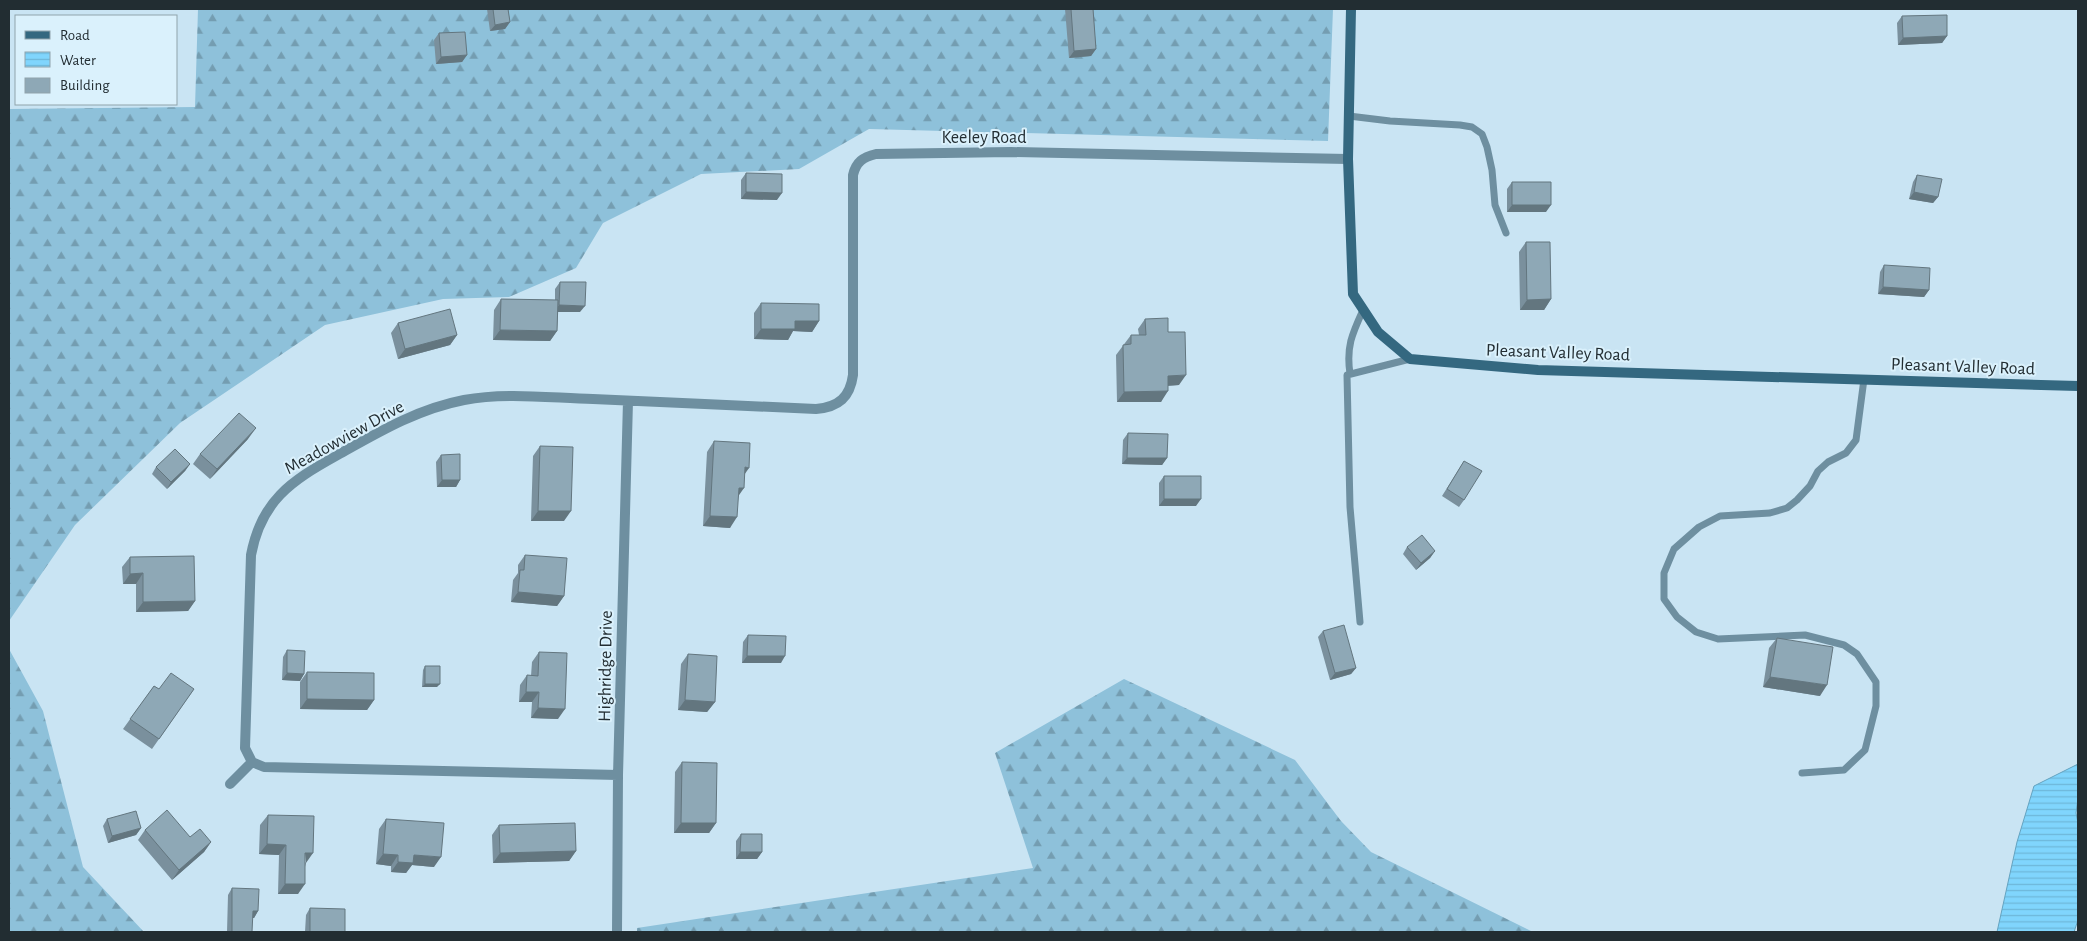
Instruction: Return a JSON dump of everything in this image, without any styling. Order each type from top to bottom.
[{"type":"street","points":[[1351,9],[1348,159],[1353,294],[1378,332],[1410,359]]},
{"type":"street","name":"Keeley Road","points":[[846,396],[852,387],[854,361],[853,175],[859,161],[866,156],[876,154],[1011,152],[1348,159]]},
{"type":"street","name":"Pleasant Valley Road","points":[[1410,359],[1538,370],[2078,386]]},
{"type":"street","name":"Meadowview Drive","points":[[252,762],[245,748],[251,555],[254,537],[270,505],[281,493],[310,471],[388,427],[415,415],[464,400],[517,396],[816,409],[828,408],[838,404],[846,396]]},
{"type":"street","name":"Highridge Drive","points":[[617,932],[618,775],[628,401]]},
{"type":"street","points":[[230,784],[252,762],[264,767],[618,775]]},
{"type":"lane","points":[[1350,116],[1390,121],[1460,125],[1472,127],[1482,134],[1492,170],[1495,205],[1506,233]]},
{"type":"lane","points":[[1350,374],[1347,356],[1350,338],[1363,310]]},
{"type":"lane","points":[[1360,622],[1350,507],[1347,375],[1410,359]]},
{"type":"lane","points":[[1802,773],[1844,770],[1865,750],[1876,706],[1876,682],[1857,654],[1844,645],[1805,635],[1718,639],[1696,632],[1676,617],[1664,599],[1664,573],[1674,549],[1700,527],[1720,516],[1770,512],[1787,508],[1804,493],[1818,471],[1828,462],[1846,453],[1856,440],[1864,379]]},
{"type":"green space","points":[[198,9],[1333,9],[1328,141],[869,129],[799,169],[701,174],[603,223],[576,268],[509,297],[443,299],[325,325],[180,423],[75,525],[9,621],[9,109],[195,107]]},
{"type":"green space","points":[[9,649],[43,711],[83,867],[144,932],[9,932]]},
{"type":"green space","points":[[1124,679],[1295,760],[1341,821],[1371,852],[1533,932],[637,932],[637,928],[1033,868],[995,753]]},
{"type":"water","points":[[2078,764],[2076,813],[2078,823],[2078,920],[2074,932],[1997,932],[2017,842],[2034,786]]},
{"type":"building","points":[[493,9],[508,9],[510,22],[495,25]]},
{"type":"building","points":[[1071,9],[1093,9],[1096,49],[1074,51]]},
{"type":"building","points":[[1947,15],[1947,36],[1903,38],[1902,16]]},
{"type":"building","points":[[465,32],[467,55],[441,57],[439,33]]},
{"type":"building","points":[[746,173],[782,174],[782,193],[746,192]]},
{"type":"building","points":[[1917,175],[1942,179],[1938,197],[1914,192]]},
{"type":"building","points":[[1512,182],[1551,182],[1551,205],[1512,205]]},
{"type":"building","points":[[1526,242],[1550,242],[1551,299],[1527,300]]},
{"type":"building","points":[[1884,265],[1930,268],[1929,290],[1883,287]]},
{"type":"building","points":[[560,282],[586,282],[585,306],[559,305]]},
{"type":"building","points":[[501,299],[558,300],[557,331],[500,330]]},
{"type":"building","points":[[761,303],[819,304],[819,321],[795,321],[795,329],[761,329]]},
{"type":"building","points":[[450,309],[457,335],[405,349],[398,323]]},
{"type":"building","points":[[1168,318],[1168,332],[1185,332],[1186,375],[1168,376],[1168,391],[1124,392],[1123,345],[1131,344],[1131,335],[1146,335],[1145,319]]},
{"type":"building","points":[[239,413],[256,428],[217,469],[200,454]]},
{"type":"building","points":[[1128,433],[1168,434],[1167,458],[1127,458]]},
{"type":"building","points":[[714,441],[750,443],[749,468],[745,467],[744,488],[739,488],[737,517],[710,516]]},
{"type":"building","points":[[540,446],[573,447],[571,511],[538,511]]},
{"type":"building","points":[[175,449],[190,464],[171,482],[156,467]]},
{"type":"building","points":[[460,454],[460,480],[442,480],[441,455]]},
{"type":"building","points":[[1464,461],[1482,471],[1464,500],[1447,489]]},
{"type":"building","points":[[1164,476],[1201,476],[1201,499],[1164,499]]},
{"type":"building","points":[[1422,535],[1435,551],[1421,563],[1407,547]]},
{"type":"building","points":[[525,555],[567,558],[564,596],[518,592],[520,570],[524,570]]},
{"type":"building","points":[[194,556],[195,601],[143,602],[143,573],[130,574],[130,557]]},
{"type":"building","points":[[1344,625],[1356,668],[1335,673],[1323,631]]},
{"type":"building","points":[[748,635],[786,636],[785,656],[747,656]]},
{"type":"building","points":[[1777,638],[1833,647],[1827,685],[1770,677]]},
{"type":"building","points":[[287,650],[305,651],[304,674],[287,673]]},
{"type":"building","points":[[539,652],[567,653],[565,709],[538,708],[539,692],[526,692],[527,675],[538,676]]},
{"type":"building","points":[[688,654],[717,656],[715,702],[685,700]]},
{"type":"building","points":[[425,666],[440,666],[440,684],[425,684]]},
{"type":"building","points":[[307,672],[374,673],[374,700],[307,699]]},
{"type":"building","points":[[171,673],[194,689],[159,739],[130,719],[154,686],[159,689]]},
{"type":"building","points":[[682,762],[717,763],[716,823],[681,823]]},
{"type":"building","points":[[167,810],[190,837],[200,829],[211,842],[179,870],[145,830]]},
{"type":"building","points":[[136,811],[141,828],[112,836],[107,819]]},
{"type":"building","points":[[268,815],[314,816],[313,853],[305,853],[305,884],[285,884],[286,845],[267,844]]},
{"type":"building","points":[[386,819],[444,823],[441,857],[414,855],[413,863],[398,862],[398,855],[383,854]]},
{"type":"building","points":[[575,823],[576,851],[500,853],[499,825]]},
{"type":"building","points":[[741,834],[762,834],[762,852],[740,852]]},
{"type":"building","points":[[232,888],[259,889],[258,911],[253,911],[252,932],[232,932]]},
{"type":"building","points":[[310,908],[345,909],[345,932],[310,932]]}]
